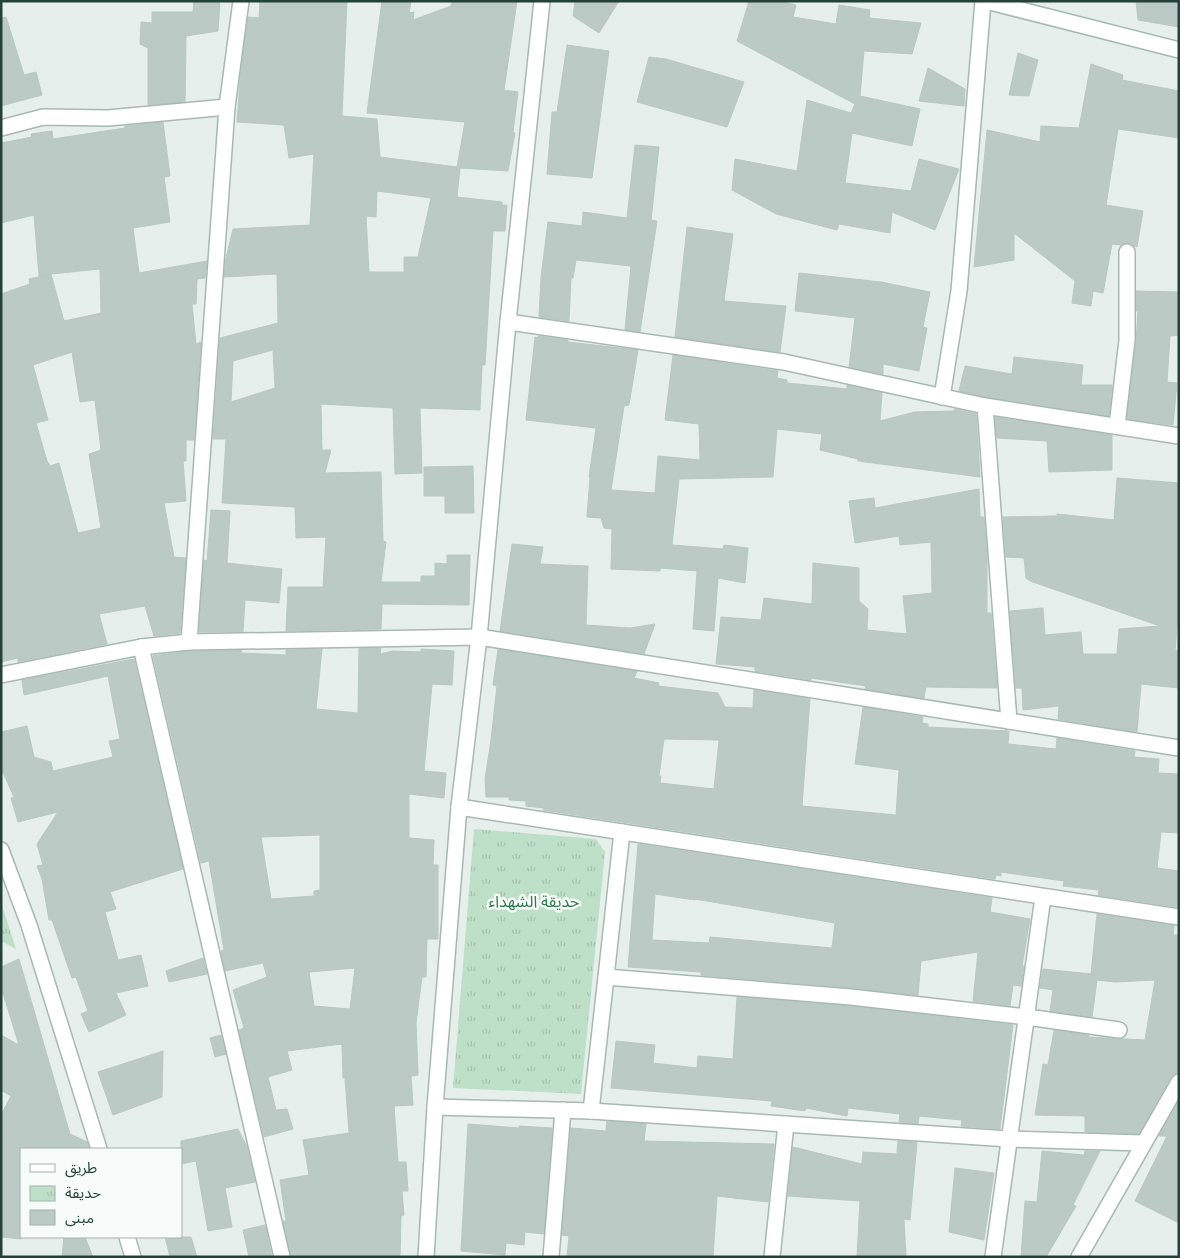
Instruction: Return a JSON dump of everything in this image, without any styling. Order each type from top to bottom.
[{"type":"street","points":[[189,642],[227,107],[241,1]]},
{"type":"street","points":[[426,1257],[435,1107],[459,807],[479,637],[508,322],[542,1]]},
{"type":"street","points":[[942,397],[959,291],[984,1],[1179,50]]},
{"type":"street","points":[[1,128],[42,118],[108,118],[227,107]]},
{"type":"street","points":[[1117,426],[1127,340],[1127,252]]},
{"type":"street","points":[[508,322],[784,362],[985,406],[1179,436]]},
{"type":"street","points":[[985,406],[1009,721]]},
{"type":"street","points":[[1,675],[141,647],[189,642],[479,637],[1179,748]]},
{"type":"street","points":[[141,647],[282,1257]]},
{"type":"street","points":[[459,807],[1179,917]]},
{"type":"street","points":[[591,1111],[622,832]]},
{"type":"street","points":[[1,850],[29,925],[99,1148]]},
{"type":"street","points":[[993,1257],[1043,897]]},
{"type":"street","points":[[606,977],[851,997],[1027,1017],[1119,1030]]},
{"type":"street","points":[[1079,1257],[1179,1082]]},
{"type":"street","points":[[435,1107],[591,1111],[1009,1139],[1143,1143]]},
{"type":"street","points":[[551,1257],[563,1110]]},
{"type":"street","points":[[772,1257],[786,1124]]},
{"type":"street","points":[[127,1238],[133,1257]]},
{"type":"green space","name":"حديقة الشهداء","points":[[474,829],[596,839],[605,852],[581,1094],[453,1088]]},
{"type":"green space","points":[[1,902],[16,949],[1,941]]},
{"type":"building","points":[[194,1],[220,1],[218,31],[186,36],[185,102],[148,105],[148,48],[140,44],[141,22],[152,23],[152,12],[193,12]]},
{"type":"building","points":[[260,1],[347,1],[342,116],[377,119],[380,157],[457,167],[465,122],[367,113],[382,1],[411,1],[409,13],[414,12],[413,20],[451,6],[452,1],[517,1],[504,90],[518,92],[513,132],[515,133],[508,171],[460,168],[457,197],[502,202],[502,205],[507,205],[505,231],[493,231],[485,365],[482,365],[480,410],[420,408],[422,473],[395,474],[393,408],[321,404],[322,450],[331,450],[325,473],[381,472],[383,541],[386,542],[381,582],[421,582],[421,576],[435,576],[435,563],[447,564],[447,555],[470,555],[469,605],[382,604],[381,629],[286,631],[288,587],[323,587],[326,537],[296,538],[295,507],[222,503],[226,439],[213,439],[220,338],[278,323],[277,274],[224,277],[226,258],[233,229],[310,225],[314,154],[289,158],[284,125],[237,122],[248,17],[259,18]],"holes":[[[377,191],[431,198],[418,257],[404,257],[404,272],[369,272],[366,216],[376,217]],[[273,350],[275,388],[231,402],[233,361]]]},
{"type":"building","points":[[575,1],[619,1],[599,33],[573,16]]},
{"type":"building","points":[[749,1],[778,1],[796,5],[793,17],[836,24],[839,5],[870,10],[869,18],[921,23],[912,54],[864,51],[860,96],[920,109],[912,146],[852,133],[845,183],[911,191],[919,159],[959,169],[935,230],[892,212],[890,233],[839,224],[837,230],[776,214],[732,190],[735,159],[797,171],[807,100],[851,113],[855,104],[737,41]]},
{"type":"building","points":[[1136,1],[1179,1],[1179,27],[1138,20]]},
{"type":"building","points":[[6,17],[24,75],[36,72],[42,95],[1,106],[1,18]]},
{"type":"building","points":[[567,45],[609,51],[592,178],[547,174],[552,112],[557,112]]},
{"type":"building","points":[[1018,53],[1038,60],[1029,96],[1009,95]]},
{"type":"building","points":[[649,57],[666,59],[744,82],[727,127],[637,102]]},
{"type":"building","points":[[1091,64],[1123,75],[1122,80],[1179,91],[1179,138],[1118,129],[1106,205],[1143,211],[1137,247],[1127,243],[1121,245],[1112,244],[1103,293],[1093,291],[1091,306],[1072,303],[1075,281],[1014,233],[1014,260],[974,267],[987,130],[1040,142],[1041,126],[1079,128]]},
{"type":"building","points":[[928,68],[965,89],[964,106],[919,101]]},
{"type":"building","points":[[163,122],[170,176],[164,177],[170,222],[133,228],[139,273],[207,261],[205,278],[197,279],[196,304],[192,304],[196,344],[201,342],[194,440],[186,440],[186,461],[183,461],[186,501],[164,503],[174,557],[186,558],[180,633],[154,636],[145,606],[99,614],[107,644],[18,662],[18,658],[1,662],[1,294],[30,284],[29,279],[46,275],[39,276],[34,215],[1,223],[1,143],[32,137],[31,134],[52,131],[53,139],[125,128],[125,126]],"holes":[[[100,269],[101,313],[64,321],[51,274]],[[72,352],[80,402],[95,400],[101,450],[89,454],[101,528],[78,533],[59,463],[50,466],[47,461],[36,423],[48,420],[33,365]]]},
{"type":"building","points":[[635,145],[659,147],[651,220],[657,221],[640,332],[625,330],[631,266],[576,260],[573,278],[571,278],[569,321],[539,317],[541,277],[548,222],[582,226],[583,212],[627,218]]},
{"type":"building","points":[[687,227],[733,234],[724,301],[786,306],[780,352],[675,337]]},
{"type":"building","points":[[799,273],[881,282],[930,292],[923,327],[927,328],[919,371],[883,364],[883,374],[849,367],[855,318],[795,311]]},
{"type":"building","points":[[1136,291],[1179,292],[1179,335],[1170,336],[1167,382],[1177,383],[1173,425],[1127,419],[1136,341],[1138,311],[1136,311]]},
{"type":"building","points":[[538,336],[568,340],[568,342],[638,350],[629,405],[624,406],[611,490],[655,493],[658,456],[700,460],[699,424],[665,420],[673,355],[778,371],[777,378],[787,380],[787,383],[847,389],[847,385],[882,393],[880,421],[915,412],[954,411],[955,409],[976,414],[980,477],[858,461],[858,459],[820,450],[822,434],[777,429],[773,477],[679,479],[672,545],[723,549],[724,545],[748,548],[745,583],[718,578],[714,631],[693,629],[697,571],[660,568],[660,571],[611,569],[612,529],[604,528],[601,518],[587,517],[589,477],[596,428],[526,420],[535,337],[538,338]]},
{"type":"building","points":[[1014,357],[1083,365],[1081,385],[1112,385],[1109,416],[959,391],[965,366],[1012,374]]},
{"type":"building","points":[[995,417],[1112,435],[1112,470],[1049,472],[1047,441],[997,438]]},
{"type":"building","points":[[473,466],[474,513],[445,513],[445,496],[424,496],[424,467]]},
{"type":"building","points":[[1117,478],[1179,483],[1179,607],[1175,650],[1179,651],[1179,688],[1141,684],[1137,732],[1058,719],[1059,706],[1023,710],[1022,688],[1016,688],[1010,611],[1043,608],[1045,635],[1081,632],[1083,654],[1117,654],[1119,629],[1160,626],[1030,581],[1026,578],[1024,558],[1006,557],[1003,517],[1057,516],[1057,514],[1114,520]]},
{"type":"building","points":[[979,489],[980,517],[984,517],[987,556],[987,613],[991,613],[997,688],[926,687],[924,698],[865,689],[866,686],[755,671],[755,667],[716,664],[721,617],[761,620],[764,598],[812,604],[813,563],[859,568],[859,601],[868,609],[867,630],[907,634],[903,596],[932,593],[931,542],[900,545],[899,536],[855,543],[849,501],[874,498],[875,508]]},
{"type":"building","points":[[211,510],[230,511],[227,563],[282,569],[279,603],[245,600],[243,632],[199,632],[204,560],[207,561]]},
{"type":"building","points":[[512,544],[543,547],[540,564],[588,566],[586,625],[630,628],[655,624],[644,654],[500,631]]},
{"type":"building","points":[[359,648],[381,648],[380,654],[393,651],[421,652],[421,649],[454,651],[452,685],[432,684],[424,771],[446,773],[444,798],[409,794],[409,838],[434,840],[433,865],[438,865],[438,939],[427,939],[426,977],[422,977],[416,1023],[418,1075],[411,1076],[413,1105],[394,1106],[398,1162],[406,1162],[408,1191],[402,1191],[404,1215],[401,1216],[400,1257],[291,1257],[283,1221],[286,1221],[280,1180],[309,1175],[303,1140],[349,1133],[345,1078],[343,1078],[342,1044],[287,1051],[292,1070],[268,1077],[276,1110],[287,1109],[293,1129],[264,1137],[239,1030],[244,1028],[233,990],[267,977],[263,963],[225,971],[221,951],[224,950],[209,861],[201,863],[153,656],[190,651],[242,650],[241,653],[286,655],[286,650],[322,649],[316,709],[358,713]],"holes":[[[320,835],[320,890],[314,891],[314,896],[271,899],[261,837]],[[355,968],[350,1009],[314,1006],[309,972]]]},
{"type":"building","points":[[498,649],[637,671],[634,678],[659,683],[658,686],[718,693],[725,707],[753,708],[754,690],[810,699],[802,806],[896,815],[899,770],[855,764],[863,707],[923,717],[922,723],[928,724],[928,727],[1009,731],[1008,744],[1056,749],[1057,738],[1135,751],[1134,757],[1159,759],[1158,773],[1179,774],[1179,833],[1161,832],[1157,868],[1179,871],[1177,907],[1098,895],[1099,890],[1063,886],[1064,881],[1001,872],[1001,876],[996,875],[995,879],[543,810],[544,808],[526,806],[526,801],[509,800],[509,797],[486,797],[485,779],[497,686],[493,685]],"holes":[[[664,739],[719,740],[714,789],[660,783],[661,776],[659,776]]]},
{"type":"building","points":[[134,659],[183,869],[110,892],[116,909],[105,912],[118,960],[141,955],[148,986],[116,993],[126,1015],[89,1032],[81,1014],[88,1011],[76,977],[72,978],[52,920],[49,920],[42,879],[37,866],[43,865],[37,844],[58,812],[18,822],[11,798],[14,797],[1,768],[1,732],[27,726],[34,757],[51,762],[53,771],[113,757],[109,741],[120,739],[108,676],[24,695],[22,680]]},
{"type":"building","points":[[638,844],[992,898],[990,912],[1030,919],[1022,966],[1024,966],[1021,986],[1013,985],[1010,1006],[973,1001],[978,952],[921,961],[918,995],[701,975],[701,972],[628,967]],"holes":[[[655,894],[835,923],[832,948],[710,937],[709,943],[652,940]]]},
{"type":"building","points":[[1097,914],[1174,926],[1173,935],[1179,935],[1179,1073],[1171,1077],[1139,1134],[1085,1132],[1085,1116],[1035,1115],[1043,1064],[1048,1065],[1054,1030],[1089,1035],[1088,1037],[1145,1040],[1155,980],[1115,982],[1097,980],[1092,1017],[1050,1011],[1053,990],[1040,988],[1043,969],[1091,974]]},
{"type":"building","points":[[203,958],[207,974],[169,982],[166,971]]},
{"type":"building","points":[[19,959],[70,1134],[87,1142],[89,1148],[20,1148],[21,1239],[1,1237],[1,1115],[11,1096],[1,1090],[1,1035],[19,1045],[1,987],[1,967]]},
{"type":"building","points":[[737,997],[850,1006],[1013,1025],[1000,1129],[961,1126],[962,1120],[919,1116],[918,1124],[899,1122],[900,1114],[848,1108],[847,1116],[806,1108],[805,1111],[771,1106],[772,1101],[611,1088],[616,1041],[655,1045],[653,1063],[697,1068],[698,1056],[733,1059]]},
{"type":"building","points":[[221,1035],[226,1054],[215,1057],[210,1038]]},
{"type":"building","points":[[163,1051],[162,1097],[113,1115],[98,1072]]},
{"type":"building","points":[[1179,1101],[1179,1223],[1135,1201],[1167,1136],[1159,1136]]},
{"type":"building","points":[[607,1121],[646,1124],[644,1141],[774,1144],[768,1202],[717,1196],[713,1257],[567,1257],[569,1236],[562,1235],[571,1128],[606,1131]]},
{"type":"building","points":[[468,1124],[519,1128],[519,1126],[552,1128],[544,1234],[525,1232],[524,1245],[506,1243],[505,1255],[461,1251]]},
{"type":"building","points":[[238,1129],[247,1147],[255,1182],[225,1188],[232,1227],[208,1231],[196,1161],[182,1164],[181,1141]]},
{"type":"building","points":[[898,1141],[917,1142],[910,1220],[904,1219],[906,1257],[857,1257],[860,1201],[788,1196],[793,1147],[862,1164],[863,1152],[897,1154]]},
{"type":"building","points":[[1042,1151],[1084,1155],[1085,1151],[1100,1151],[1073,1205],[1076,1206],[1046,1257],[1021,1257],[1025,1201],[1037,1202]]},
{"type":"building","points":[[955,1168],[994,1173],[984,1240],[949,1232]]},
{"type":"building","points":[[265,1225],[272,1257],[249,1257],[243,1230]]},
{"type":"building","points":[[191,1237],[197,1257],[170,1257],[165,1238]]},
{"type":"building","points":[[64,1238],[85,1238],[93,1257],[62,1257]]}]
